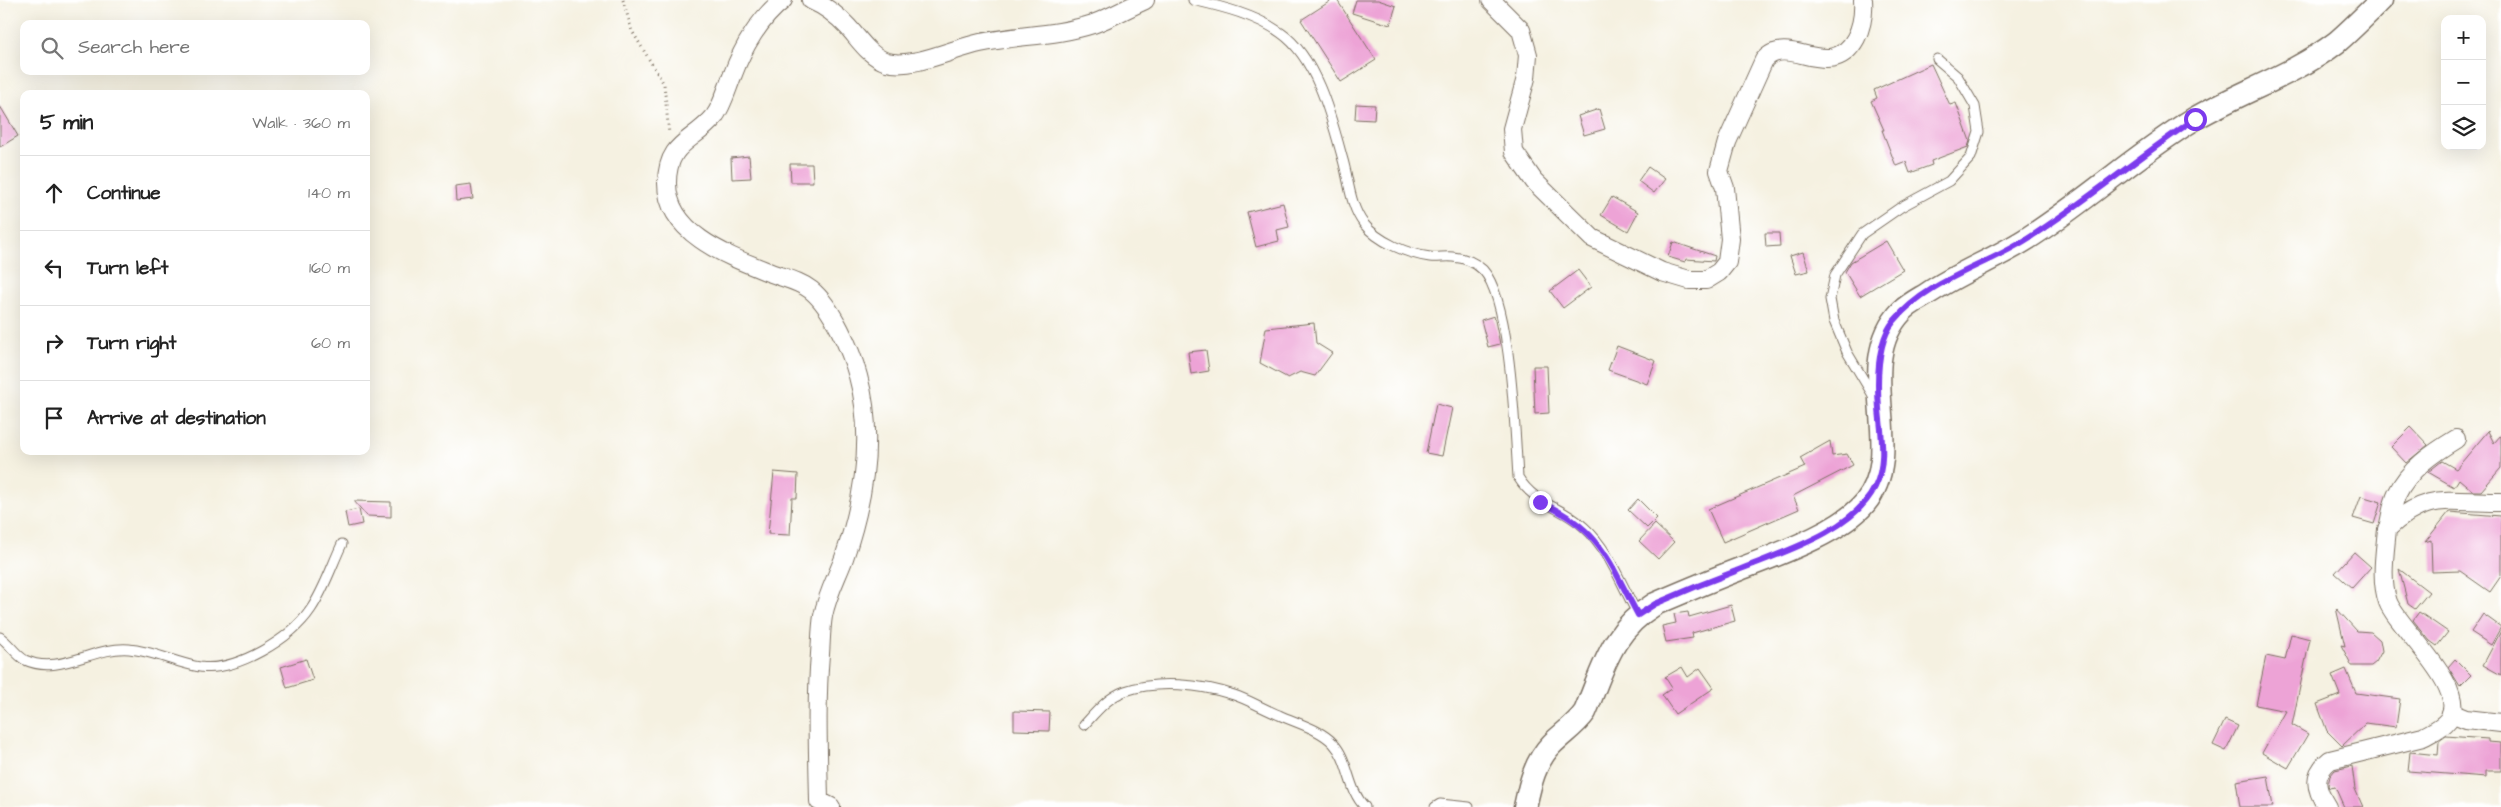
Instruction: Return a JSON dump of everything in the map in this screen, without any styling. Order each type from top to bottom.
[{"type":"street","points":[[783,0],[769,10],[750,39],[716,115],[675,150],[667,182],[670,202],[681,224],[700,238],[743,262],[810,289],[831,315],[850,353],[858,378],[866,426],[866,470],[861,501],[823,618],[816,695],[819,801],[831,807]]},
{"type":"street","points":[[811,0],[827,8],[847,26],[870,52],[888,62],[908,62],[934,57],[980,43],[1044,34],[1093,24],[1144,0]]},
{"type":"street","points":[[1491,0],[1521,30],[1528,55],[1526,78],[1512,130],[1514,152],[1534,181],[1592,238],[1662,272],[1688,280],[1706,280],[1719,272],[1727,262],[1730,239],[1725,188],[1719,171],[1727,142],[1764,60],[1774,52],[1786,51],[1825,58],[1840,55],[1852,44],[1861,28],[1863,0]]},
{"type":"street","points":[[1525,807],[1531,779],[1539,762],[1550,746],[1579,721],[1585,712],[1618,637],[1638,615],[1655,604],[1784,551],[1836,526],[1864,504],[1875,486],[1882,467],[1879,369],[1884,340],[1892,323],[1905,308],[1949,279],[1997,257],[2024,241],[2145,152],[2195,119],[2296,67],[2336,42],[2381,0]]},
{"type":"street","points":[[2327,807],[2320,795],[2317,782],[2320,768],[2330,760],[2423,736],[2436,730],[2448,720],[2451,713],[2452,704],[2442,676],[2430,656],[2399,620],[2388,602],[2384,584],[2387,530],[2396,495],[2410,473],[2433,454],[2456,439]]},
{"type":"street","points":[[2387,530],[2412,508],[2431,502],[2501,502]]},
{"type":"street","points":[[2451,713],[2466,719],[2501,723]]},
{"type":"lane","points":[[1193,0],[1251,17],[1282,33],[1302,54],[1319,85],[1336,132],[1356,211],[1365,226],[1408,253],[1470,260],[1484,271],[1494,292],[1506,338],[1518,477],[1526,490],[1540,502],[1566,513],[1585,528],[1600,545],[1638,615]]},
{"type":"lane","points":[[1879,403],[1861,378],[1847,352],[1834,321],[1830,299],[1835,275],[1862,234],[1901,207],[1949,181],[1971,157],[1979,132],[1975,106],[1958,77],[1937,60]]},
{"type":"lane","points":[[0,637],[23,659],[35,664],[54,665],[105,651],[129,649],[200,667],[224,665],[247,658],[291,632],[311,609],[342,544]]},
{"type":"lane","points":[[1084,725],[1103,704],[1124,692],[1183,685],[1234,695],[1316,732],[1332,742],[1342,756],[1351,784],[1365,807]]},
{"type":"lane","points":[[1435,807],[1440,804],[1469,807]]},
{"type":"path","points":[[623,0],[632,31],[664,84],[667,128],[675,150]]},
{"type":"building","points":[[1332,0],[1337,0],[1376,60],[1341,82],[1301,20]]},
{"type":"building","points":[[1356,0],[1378,0],[1396,6],[1390,25],[1352,13]]},
{"type":"building","points":[[1931,64],[1950,105],[1956,103],[1970,141],[1968,147],[1931,161],[1932,165],[1910,173],[1906,162],[1896,166],[1882,130],[1884,130],[1871,101],[1877,98],[1874,90]]},
{"type":"building","points":[[1356,104],[1375,105],[1374,120],[1355,119]]},
{"type":"building","points":[[0,106],[18,136],[0,147]]},
{"type":"building","points":[[1599,109],[1605,129],[1584,135],[1578,116]]},
{"type":"building","points":[[749,156],[751,178],[732,179],[731,158]]},
{"type":"building","points":[[790,164],[812,164],[813,182],[791,182]]},
{"type":"building","points":[[1648,167],[1665,179],[1654,193],[1638,181]]},
{"type":"building","points":[[471,184],[473,199],[456,201],[455,186]]},
{"type":"building","points":[[1612,197],[1638,212],[1628,231],[1601,215]]},
{"type":"building","points":[[1283,203],[1289,227],[1277,230],[1279,241],[1256,247],[1247,212]]},
{"type":"building","points":[[1765,233],[1779,233],[1780,246],[1766,247]]},
{"type":"building","points":[[1886,241],[1903,270],[1860,296],[1845,272],[1851,262]]},
{"type":"building","points":[[1673,242],[1715,256],[1714,261],[1686,259],[1685,262],[1668,257]]},
{"type":"building","points":[[1803,252],[1809,271],[1796,274],[1790,256]]},
{"type":"building","points":[[1578,270],[1591,287],[1563,308],[1550,291]]},
{"type":"building","points":[[1494,316],[1500,344],[1488,347],[1481,320]]},
{"type":"building","points":[[1314,323],[1316,343],[1332,353],[1315,376],[1300,372],[1288,378],[1260,363],[1266,328]]},
{"type":"building","points":[[1617,346],[1656,361],[1647,384],[1608,370]]},
{"type":"building","points":[[1206,350],[1209,371],[1191,374],[1188,352]]},
{"type":"building","points":[[1533,366],[1547,366],[1549,413],[1535,414]]},
{"type":"building","points":[[1436,404],[1452,408],[1442,456],[1426,453]]},
{"type":"building","points":[[2411,427],[2428,445],[2406,463],[2391,447]]},
{"type":"building","points":[[2488,431],[2494,443],[2501,435],[2501,468],[2481,491],[2473,491],[2459,479],[2454,487],[2428,472],[2442,461],[2456,469]]},
{"type":"building","points":[[1830,441],[1832,456],[1847,454],[1853,465],[1793,496],[1799,509],[1723,542],[1708,509],[1805,467],[1800,458]]},
{"type":"building","points":[[774,472],[798,474],[797,498],[792,498],[790,535],[768,534]]},
{"type":"building","points":[[2361,496],[2381,502],[2374,524],[2353,518]]},
{"type":"building","points":[[1638,499],[1657,518],[1647,528],[1628,510]]},
{"type":"building","points":[[354,501],[391,502],[391,517],[367,516]]},
{"type":"building","points":[[359,509],[362,524],[348,527],[345,512]]},
{"type":"building","points":[[2449,512],[2501,516],[2501,576],[2490,592],[2460,571],[2432,572],[2431,540],[2425,542]]},
{"type":"building","points":[[1655,524],[1674,542],[1658,559],[1639,541]]},
{"type":"building","points":[[2354,552],[2371,567],[2352,588],[2335,573]]},
{"type":"building","points":[[2399,569],[2429,592],[2415,609],[2408,604]]},
{"type":"building","points":[[1731,605],[1735,621],[1692,633],[1693,638],[1666,642],[1662,626],[1676,623],[1674,614],[1688,612],[1689,617]]},
{"type":"building","points":[[2336,608],[2357,631],[2371,632],[2380,640],[2382,651],[2376,662],[2371,666],[2352,666],[2341,645],[2345,646]]},
{"type":"building","points":[[2419,612],[2448,632],[2437,646],[2430,641],[2413,620]]},
{"type":"building","points":[[2483,614],[2501,627],[2491,645],[2471,632]]},
{"type":"building","points":[[2501,631],[2501,675],[2483,665]]},
{"type":"building","points":[[2291,634],[2310,639],[2292,725],[2308,734],[2288,768],[2262,753],[2286,711],[2256,705],[2266,656],[2285,660]]},
{"type":"building","points":[[306,659],[313,680],[287,688],[281,667]]},
{"type":"building","points":[[2455,659],[2471,675],[2460,686],[2448,667]]},
{"type":"building","points":[[1682,667],[1688,677],[1700,668],[1714,688],[1675,714],[1662,695],[1672,688],[1665,677]]},
{"type":"building","points":[[2346,669],[2356,693],[2400,699],[2396,727],[2366,723],[2342,746],[2327,731],[2317,704],[2340,695],[2332,675]]},
{"type":"building","points":[[1014,711],[1050,712],[1049,731],[1014,730]]},
{"type":"building","points":[[2225,720],[2238,726],[2226,751],[2213,745]]},
{"type":"building","points":[[2446,736],[2488,739],[2488,742],[2501,743],[2501,771],[2486,771],[2486,777],[2408,771],[2410,752],[2438,755],[2439,741]]},
{"type":"building","points":[[2352,766],[2355,789],[2363,807],[2344,807],[2335,787],[2329,788],[2328,785],[2330,776],[2335,770]]},
{"type":"building","points":[[2268,776],[2273,807],[2240,807],[2236,781]]},
{"type":"route","points":[[1540,502],[1566,513],[1585,528],[1600,545],[1638,615],[1655,604],[1784,551],[1836,526],[1864,504],[1875,486],[1882,467],[1879,369],[1884,340],[1892,323],[1905,308],[1949,279],[1997,257],[2024,241],[2145,152],[2195,119]]}]
